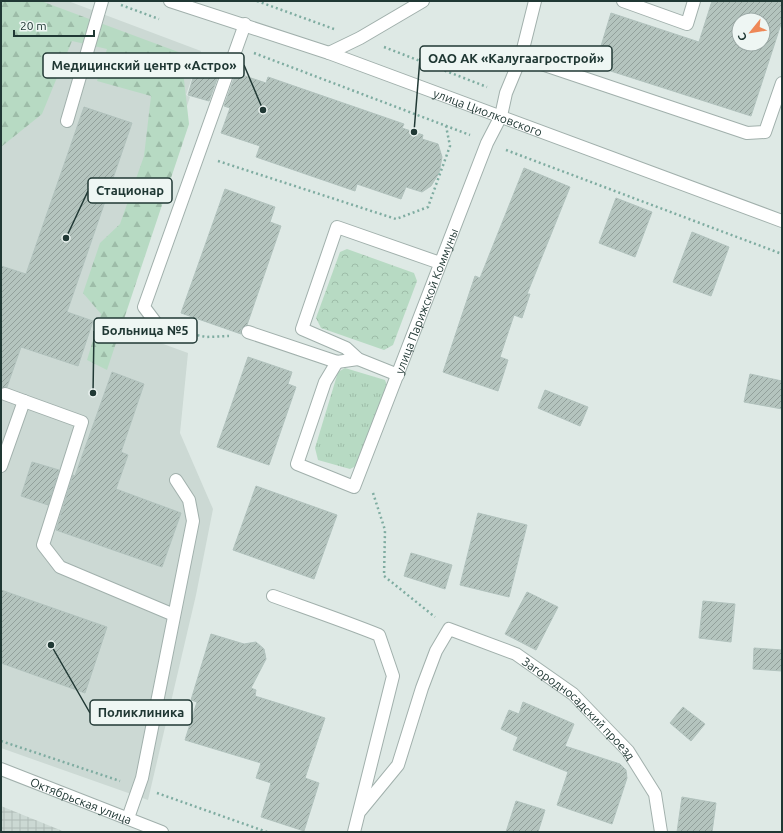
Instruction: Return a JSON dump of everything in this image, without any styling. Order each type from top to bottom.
[{"type":"street","points":[[67,121],[102,1]]},
{"type":"street","name":"улица Циолковского","points":[[170,1],[245,24],[329,53],[782,221]]},
{"type":"street","points":[[329,53],[360,38],[423,1]]},
{"type":"street","name":"улица Парижской Коммуны","points":[[337,362],[325,382],[297,464],[354,488],[487,142],[501,116],[506,93],[521,58],[535,1]]},
{"type":"street","points":[[623,1],[688,24],[694,1]]},
{"type":"street","points":[[156,323],[144,307],[245,24]]},
{"type":"street","points":[[521,58],[746,133],[765,132],[782,83]]},
{"type":"street","points":[[398,375],[358,359],[346,348],[302,329],[337,227],[440,263]]},
{"type":"street","points":[[248,332],[337,362],[358,359]]},
{"type":"street","points":[[5,394],[82,422],[43,545],[60,567],[174,616]]},
{"type":"street","points":[[1,466],[24,402]]},
{"type":"street","points":[[128,818],[142,778],[193,521],[189,500],[176,480]]},
{"type":"street","points":[[273,596],[315,612],[335,617],[379,635],[393,676],[361,810],[354,832]]},
{"type":"street","points":[[361,810],[398,765],[422,688],[436,651],[449,629]]},
{"type":"street","name":"Загородносадский проезд","points":[[449,629],[516,654],[573,694],[628,751],[655,794],[661,832]]},
{"type":"street","name":"Октябрьская улица","points":[[1,770],[162,832]]},
{"type":"path","points":[[116,4],[162,20]]},
{"type":"path","points":[[237,46],[782,254]]},
{"type":"path","points":[[234,166],[396,219],[428,207],[450,146],[446,126]]},
{"type":"path","points":[[156,323],[178,332],[206,337],[224,337],[248,332]]},
{"type":"path","points":[[375,493],[385,530],[384,576],[449,629]]},
{"type":"shaded area","points":[[1,1],[68,1],[201,51],[186,95],[190,97],[114,326],[188,353],[180,433],[213,509],[196,595],[148,800],[1,748]]},
{"type":"shaded area","points":[[1,806],[65,832],[1,832]]},
{"type":"green space","points":[[1,1],[41,1],[181,53],[189,124],[107,370],[87,360],[101,314],[83,293],[100,243],[120,224],[144,156],[151,96],[97,81],[107,49],[72,41],[42,114],[1,147]]},
{"type":"green space","points":[[347,249],[414,273],[417,281],[393,345],[384,350],[321,328],[316,318],[340,252]]},
{"type":"green space","points":[[345,368],[385,380],[388,388],[358,465],[350,469],[318,460],[315,448],[338,372]]},
{"type":"building","points":[[712,1],[782,1],[782,21],[751,116],[595,66],[611,13],[699,42]]},
{"type":"building","points":[[198,61],[221,68],[209,101],[188,95]]},
{"type":"building","points":[[236,73],[266,83],[268,77],[404,124],[402,128],[423,135],[422,139],[438,144],[442,157],[439,173],[431,186],[422,192],[406,187],[401,199],[357,184],[355,191],[256,157],[260,146],[221,133],[230,108],[224,106]]},
{"type":"building","points":[[84,107],[132,123],[67,312],[93,321],[78,366],[21,347],[7,387],[1,388],[1,266],[26,274]]},
{"type":"building","points":[[524,168],[570,187],[527,294],[530,294],[522,318],[514,315],[500,357],[508,360],[498,391],[443,372],[475,276],[480,278]]},
{"type":"building","points":[[225,189],[275,207],[270,222],[281,226],[247,325],[241,329],[241,334],[181,313]]},
{"type":"building","points":[[616,198],[652,212],[635,257],[599,243]]},
{"type":"building","points":[[692,232],[729,247],[711,296],[673,282]]},
{"type":"building","points":[[248,357],[292,372],[288,384],[296,387],[269,465],[217,447]]},
{"type":"building","points":[[112,372],[144,384],[121,452],[128,455],[116,489],[181,513],[162,567],[56,530],[73,475],[75,476]]},
{"type":"building","points":[[750,374],[782,381],[782,409],[744,402]]},
{"type":"building","points":[[545,390],[588,407],[580,426],[538,408]]},
{"type":"building","points":[[32,462],[59,470],[48,505],[21,496]]},
{"type":"building","points":[[256,486],[337,515],[314,579],[233,550]]},
{"type":"building","points":[[478,513],[527,525],[509,597],[460,585]]},
{"type":"building","points":[[411,553],[452,565],[445,589],[404,576]]},
{"type":"building","points":[[1,590],[107,627],[85,693],[1,663]]},
{"type":"building","points":[[527,592],[558,607],[536,650],[505,634]]},
{"type":"building","points":[[703,601],[735,604],[731,642],[699,638]]},
{"type":"building","points":[[211,634],[244,644],[256,642],[264,649],[266,659],[251,688],[256,690],[255,696],[325,718],[305,778],[319,783],[304,831],[261,817],[271,783],[256,778],[261,763],[185,740],[197,702],[191,700]]},
{"type":"building","points":[[754,648],[782,650],[782,671],[753,669]]},
{"type":"building","points":[[523,702],[574,724],[565,746],[620,764],[626,770],[627,778],[612,824],[557,805],[568,772],[513,750],[518,737],[501,729],[509,710],[519,714]]},
{"type":"building","points":[[683,707],[705,724],[691,741],[670,723]]},
{"type":"building","points":[[682,797],[716,803],[712,832],[677,832]]},
{"type":"building","points":[[516,801],[545,810],[538,832],[506,832]]},
{"type":"place","name":"Медицинский центр «Астро»","points":[[263,110]]},
{"type":"place","name":"ОАО АК «Калугаагрострой»","points":[[414,132]]},
{"type":"place","name":"Стационар","points":[[66,238]]},
{"type":"place","name":"Больница №5","points":[[93,393]]},
{"type":"place","name":"Поликлиника","points":[[51,645]]}]
